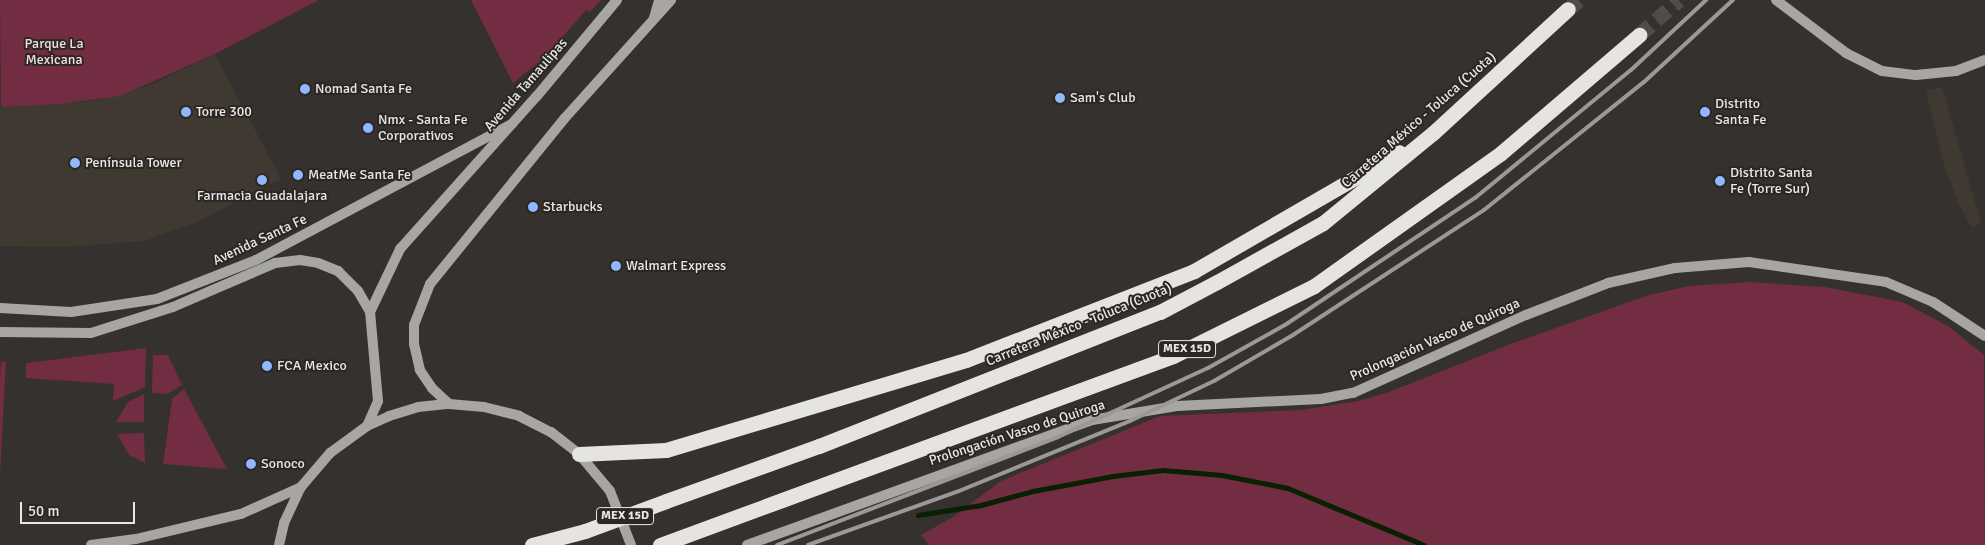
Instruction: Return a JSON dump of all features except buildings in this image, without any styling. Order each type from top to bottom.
[{"type":"highway","name":"Carretera México - Toluca (Cuota)","points":[[532,545],[585,530],[820,446],[1160,312],[1323,223],[1433,133],[1568,9]]},
{"type":"highway","name":"MEX 15D","points":[[664,544],[1173,356],[1314,286],[1501,153],[1639,35]]},
{"type":"highway","points":[[579,454],[666,450],[966,360],[1194,271],[1433,133]]},
{"type":"street","name":"Avenida Tamaulipas","points":[[370,312],[400,249],[512,124],[617,0]]},
{"type":"street","points":[[653,21],[659,0]]},
{"type":"street","points":[[449,404],[420,370],[414,325],[421,300],[430,284],[549,135],[671,0]]},
{"type":"street","points":[[1776,0],[1846,54],[1882,70],[1916,75],[1956,71],[1985,60]]},
{"type":"street","name":"Avenida Santa Fe","points":[[0,308],[71,312],[157,300],[256,260],[512,124]]},
{"type":"street","name":"Avenida Santa Fe","points":[[0,332],[91,333],[173,307],[275,263],[300,260],[318,263],[338,271],[358,291],[370,312]]},
{"type":"street","name":"Prolongación Vasco de Quiroga","points":[[747,545],[1092,420],[1177,406],[1321,399],[1353,393],[1526,315],[1608,283],[1675,268],[1749,262],[1886,282],[1934,302],[1985,336]]},
{"type":"street","points":[[367,426],[378,401],[370,312]]},
{"type":"street","points":[[279,545],[284,523],[302,487],[330,453],[367,426],[418,408],[449,404],[484,407],[519,416],[551,432],[579,454],[610,492],[631,545]]},
{"type":"street","points":[[91,545],[136,540],[241,514],[302,487]]},
{"type":"shaded area","points":[[215,54],[281,179],[197,222],[144,241],[64,247],[0,246],[0,107],[94,101],[151,85]]},
{"type":"shaded area","points":[[1942,87],[1981,223],[1972,228],[1959,205],[1942,159],[1926,90]]},
{"type":"green space","name":"Parque La Mexicana","points":[[0,0],[319,0],[215,54],[120,96],[60,104],[1,107]]},
{"type":"green space","points":[[471,0],[601,0],[590,12],[586,10],[543,59],[513,83]]},
{"type":"green space","points":[[1749,282],[1825,287],[1902,302],[1948,326],[1984,355],[1985,545],[929,545],[921,535],[953,517],[1001,481],[1160,416],[1301,410],[1358,401],[1386,393],[1516,342],[1646,296],[1689,286]]},
{"type":"green space","points":[[146,348],[145,387],[113,401],[114,384],[26,378],[26,363]]},
{"type":"green space","points":[[153,355],[168,355],[182,385],[167,394],[152,393]]},
{"type":"green space","points":[[1,361],[6,362],[0,475],[0,380]]},
{"type":"green space","points":[[184,389],[227,469],[163,464],[172,399]]},
{"type":"green space","points":[[144,394],[144,422],[116,422],[128,402]]},
{"type":"green space","points":[[144,433],[145,463],[129,455],[117,434]]},
{"type":"waterway","points":[[918,515],[981,505],[1033,491],[1113,476],[1163,470],[1222,475],[1288,488],[1424,545]]},
{"type":"tunnel","points":[[1568,9],[1579,0]]},
{"type":"tunnel","points":[[1639,35],[1679,0]]},
{"type":"railway","points":[[777,545],[1058,437],[1208,368],[1285,325],[1475,198],[1631,70],[1706,0]]},
{"type":"railway","points":[[808,545],[959,491],[1130,421],[1214,381],[1293,335],[1484,210],[1644,82],[1733,0]]},
{"type":"place","name":"Nomad Santa Fe","points":[[305,89]]},
{"type":"place","name":"Sam's Club","points":[[1060,98]]},
{"type":"place","name":"Torre 300","points":[[186,112]]},
{"type":"place","name":"Distrito Santa Fe","points":[[1705,112]]},
{"type":"place","name":"Nmx - Santa Fe Corporativos","points":[[368,128]]},
{"type":"place","name":"Península Tower","points":[[75,163]]},
{"type":"place","name":"MeatMe Santa Fe","points":[[298,175]]},
{"type":"place","name":"Farmacia Guadalajara","points":[[262,180]]},
{"type":"place","name":"Distrito Santa Fe (Torre Sur)","points":[[1720,181]]},
{"type":"place","name":"Starbucks","points":[[533,207]]},
{"type":"place","name":"Walmart Express","points":[[616,266]]},
{"type":"place","name":"FCA Mexico","points":[[267,366]]},
{"type":"place","name":"Sonoco","points":[[251,464]]}]
